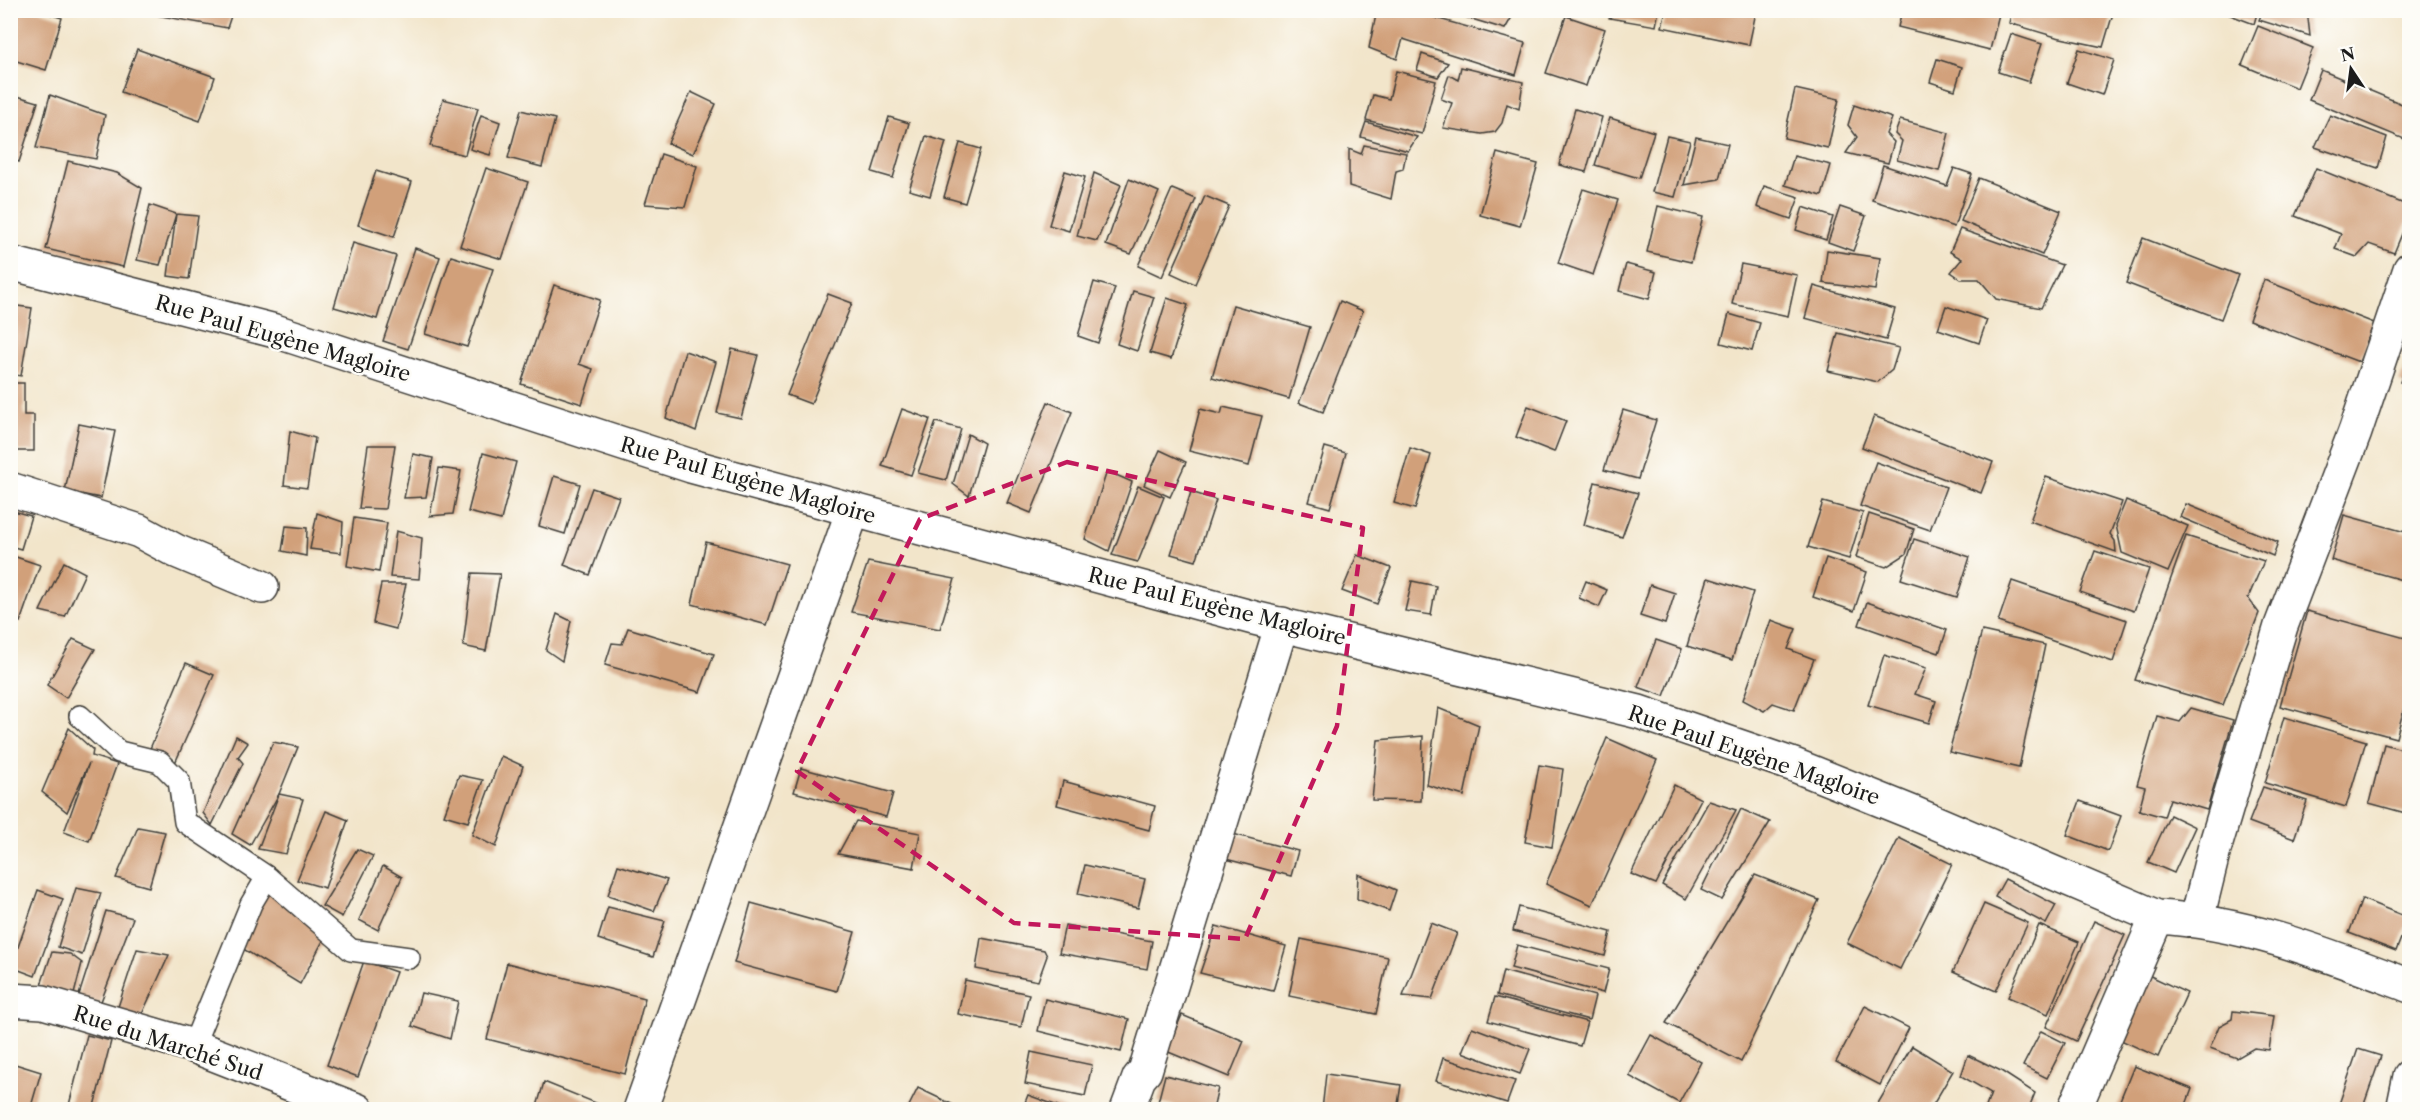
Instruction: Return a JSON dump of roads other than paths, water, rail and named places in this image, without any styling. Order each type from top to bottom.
[{"type":"street","name":"Rue Paul Eugène Magloire","points":[[10,262],[275,331],[691,466],[1282,624],[1639,712],[1690,728],[1896,806],[2157,917],[2197,919],[2305,946],[2409,986]]},
{"type":"street","points":[[2197,919],[2214,850],[2281,626],[2355,432],[2409,269]]},
{"type":"street","points":[[10,489],[139,531],[176,551],[262,587]]},
{"type":"street","points":[[640,1110],[853,510]]},
{"type":"street","points":[[1127,1110],[1139,1078],[1145,1071],[1282,624]]},
{"type":"street","points":[[2074,1110],[2157,917]]},
{"type":"street","name":"Rue du Marché Sud","points":[[10,1000],[43,1002],[193,1046],[357,1110]]},
{"type":"street","points":[[2403,1110],[2409,1076]]},
{"type":"lane","points":[[80,716],[119,752],[160,762],[179,781],[185,822],[267,878],[351,950],[409,957]]},
{"type":"lane","points":[[193,1046],[251,904],[267,878]]}]
